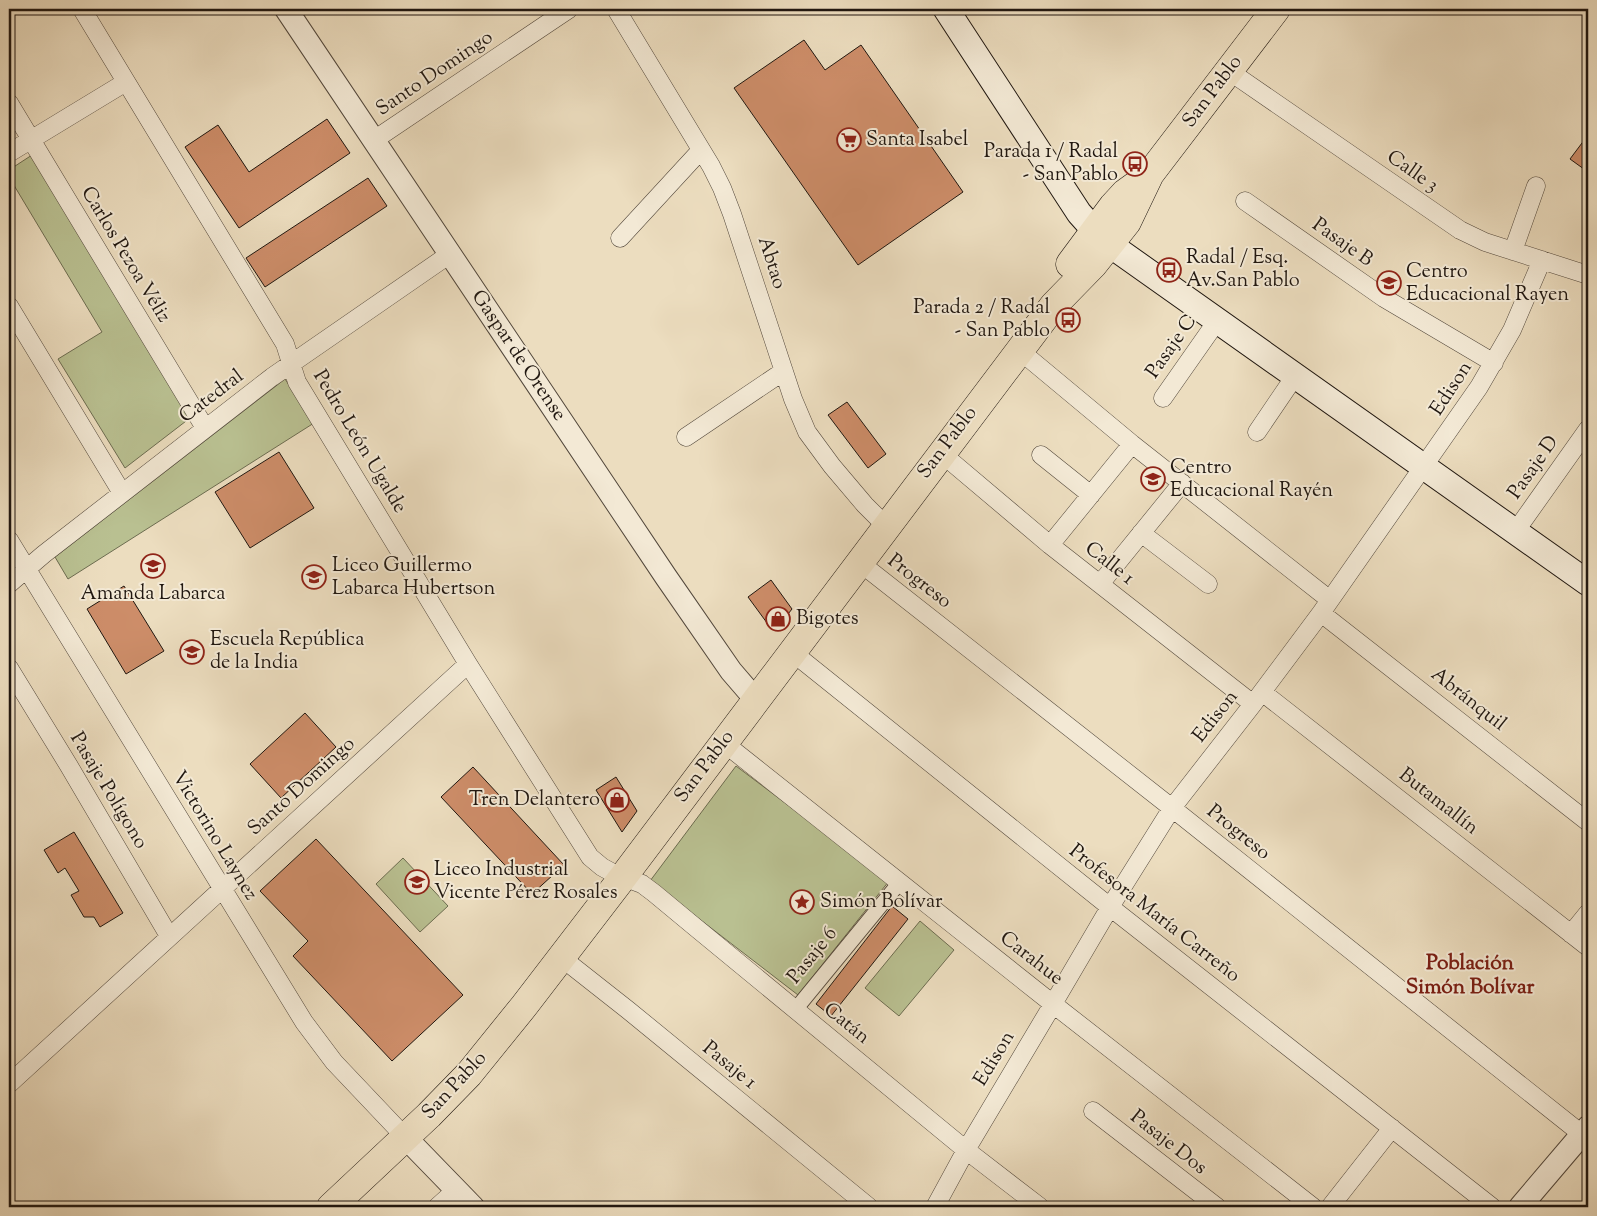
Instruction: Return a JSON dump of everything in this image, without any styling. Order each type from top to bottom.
[{"type":"main road","points":[[946,9],[1079,213],[1102,238],[1588,583]]},
{"type":"main road","name":"San Pablo","points":[[331,1207],[406,1138],[469,1074],[562,958],[1019,350],[1054,305],[1093,265],[1102,238],[1127,222],[1150,174],[1276,9]]},
{"type":"street","name":"Pedro León Ugalde","points":[[82,9],[285,344],[296,382],[468,664],[590,857],[623,877]]},
{"type":"street","name":"Gaspar de Orense","points":[[286,9],[666,577],[731,671],[756,700]]},
{"type":"street","name":"Santo Domingo","points":[[374,140],[569,9]]},
{"type":"street","name":"Abtao","points":[[616,9],[722,188],[801,420],[812,440],[832,466],[865,505],[886,526]]},
{"type":"street","name":"Calle 3","points":[[1229,71],[1454,227],[1485,242],[1588,275]]},
{"type":"street","points":[[9,153],[126,82]]},
{"type":"street","name":"Carlos Pezoa Véliz","points":[[9,103],[205,428]]},
{"type":"street","points":[[620,238],[701,150]]},
{"type":"street","points":[[1513,251],[1536,186]]},
{"type":"street","name":"Pasaje B","points":[[1245,201],[1384,298],[1494,363]]},
{"type":"street","name":"Catedral","points":[[9,584],[122,493],[291,363],[450,254]]},
{"type":"street","name":"Edison","points":[[935,1207],[966,1150],[1110,907],[1172,808],[1258,698],[1464,410],[1494,363],[1516,321],[1542,260]]},
{"type":"street","points":[[9,306],[122,493]]},
{"type":"street","name":"Pasaje C","points":[[1162,398],[1217,321]]},
{"type":"street","points":[[1019,350],[1182,484],[1325,606]]},
{"type":"street","points":[[686,437],[784,370]]},
{"type":"street","points":[[1257,432],[1295,376]]},
{"type":"street","name":"Pasaje D","points":[[1515,532],[1588,428]]},
{"type":"street","points":[[1050,545],[1132,444]]},
{"type":"street","name":"Calle 1","points":[[941,453],[1050,545],[1100,584],[1258,698]]},
{"type":"street","points":[[1041,455],[1091,495]]},
{"type":"street","points":[[1100,584],[1182,484]]},
{"type":"street","points":[[1142,533],[1208,584]]},
{"type":"street","name":"Victorino Laynez","points":[[9,540],[286,996],[334,1062],[406,1138]]},
{"type":"street","name":"Progreso","points":[[859,562],[1586,1133]]},
{"type":"street","name":"Abránquil","points":[[1325,606],[1588,822]]},
{"type":"street","name":"Profesora María Carreño","points":[[792,652],[1110,907],[1492,1207]]},
{"type":"street","name":"Santo Domingo","points":[[9,1084],[468,664]]},
{"type":"street","name":"Pasaje Polígono","points":[[9,668],[169,936]]},
{"type":"street","name":"Butamallín","points":[[1258,698],[1588,947]]},
{"type":"street","name":"Carahue","points":[[724,743],[1313,1207]]},
{"type":"street","name":"Catán","points":[[623,877],[642,884],[654,893],[966,1150],[1040,1207]]},
{"type":"street","name":"Pasaje 6","points":[[795,1010],[900,882]]},
{"type":"street","points":[[1572,934],[1588,912]]},
{"type":"street","name":"Pasaje 1","points":[[562,958],[869,1207]]},
{"type":"street","name":"Pasaje Dos","points":[[1093,1112],[1217,1207]]},
{"type":"street","points":[[1330,1207],[1392,1128]]},
{"type":"street","points":[[1520,1207],[1586,1133]]},
{"type":"street","points":[[406,1138],[473,1207]]},
{"type":"street","points":[[438,1207],[456,1190]]},
{"type":"green space","points":[[32,155],[190,418],[125,468],[58,359],[102,332],[9,177],[9,170]]},
{"type":"green space","points":[[285,379],[314,423],[68,579],[55,557]]},
{"type":"green space","points":[[736,766],[889,881],[798,995],[650,881]]},
{"type":"green space","points":[[403,858],[448,906],[420,932],[376,884]]},
{"type":"green space","points":[[920,921],[954,950],[899,1016],[865,988]]},
{"type":"building","name":"Santa Isabel","points":[[804,40],[825,70],[861,45],[963,192],[858,265],[734,88]]},
{"type":"building","points":[[327,119],[350,153],[239,228],[185,147],[218,125],[249,172]]},
{"type":"building","points":[[1588,135],[1588,172],[1570,159]]},
{"type":"building","points":[[368,178],[387,206],[265,287],[246,258]]},
{"type":"building","points":[[847,402],[886,454],[868,468],[828,415]]},
{"type":"building","points":[[279,452],[314,508],[250,548],[215,492]]},
{"type":"building","points":[[771,580],[792,609],[777,628],[770,627],[748,597]]},
{"type":"building","points":[[124,586],[164,651],[126,674],[87,609]]},
{"type":"building","points":[[305,713],[336,747],[281,798],[250,764]]},
{"type":"building","points":[[473,767],[564,865],[532,894],[441,797]]},
{"type":"building","name":"Tren Delantero","points":[[616,777],[637,811],[622,832],[596,790]]},
{"type":"building","points":[[74,832],[123,913],[100,927],[94,917],[84,917],[71,895],[79,891],[65,868],[58,873],[44,850]]},
{"type":"building","points":[[316,839],[463,995],[392,1061],[293,956],[308,941],[260,891]]},
{"type":"building","points":[[892,906],[908,919],[831,1016],[816,1004]]},
{"type":"place","name":"Santa Isabel","points":[[849,140]]},
{"type":"place","name":"Parada 1 / Radal - San Pablo","points":[[1135,164]]},
{"type":"place","name":"Radal / Esq. Av.San Pablo","points":[[1169,270]]},
{"type":"place","name":"Centro Educacional Rayen","points":[[1389,283]]},
{"type":"place","name":"Parada 2 / Radal - San Pablo","points":[[1068,320]]},
{"type":"place","name":"Centro Educacional Rayén","points":[[1153,479]]},
{"type":"place","name":"Amanda Labarca","points":[[153,566]]},
{"type":"place","name":"Liceo Guillermo Labarca Hubertson","points":[[314,577]]},
{"type":"place","name":"Bigotes","points":[[778,619]]},
{"type":"place","name":"Escuela República de la India","points":[[192,652]]},
{"type":"place","name":"Tren Delantero","points":[[617,800]]},
{"type":"place","name":"Liceo Industrial Vicente Pérez Rosales","points":[[417,882]]},
{"type":"place","name":"Simón Bolívar","points":[[802,902]]},
{"type":"district","name":"Población Simón Bolívar","points":[[1470,976]]}]
